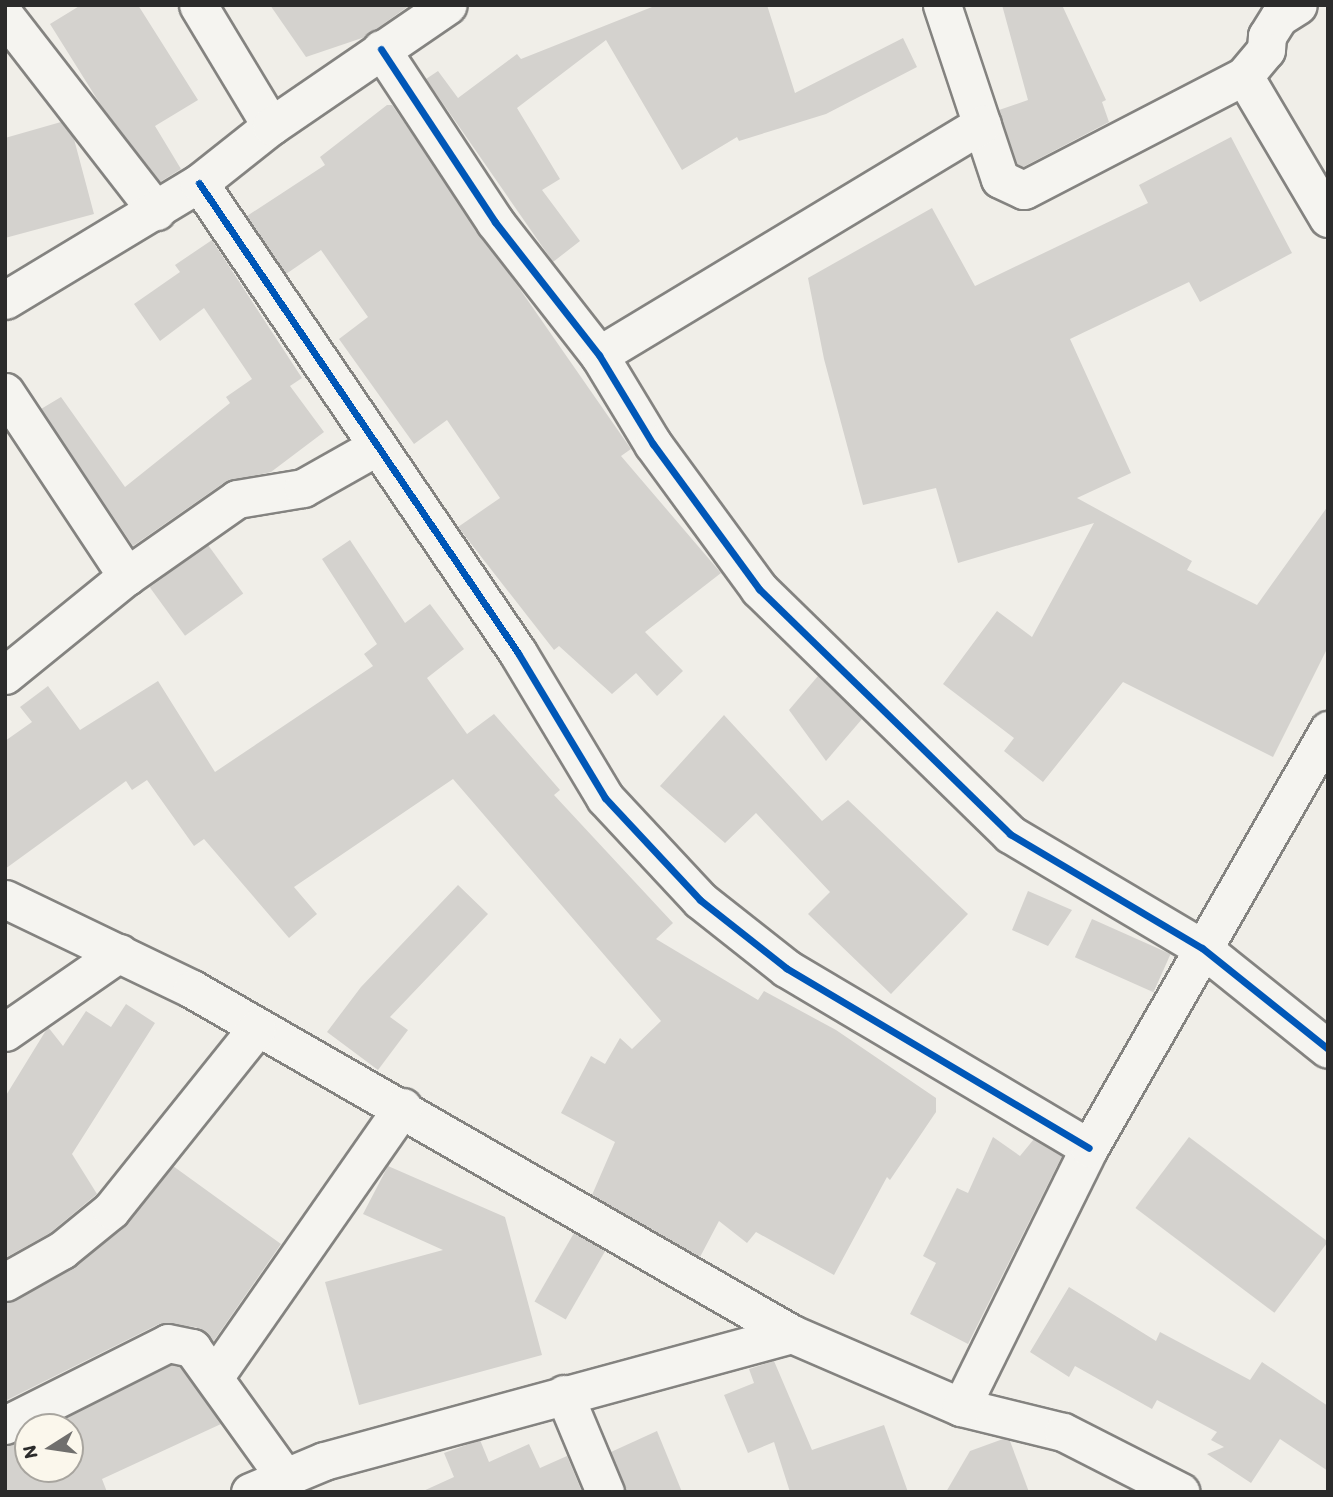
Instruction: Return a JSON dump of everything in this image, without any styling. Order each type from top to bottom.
[{"type":"street","points":[[198,5],[271,126]]},
{"type":"street","points":[[5,300],[199,183],[271,126],[447,5]]},
{"type":"street","points":[[942,5],[1000,179],[1024,190],[1244,76],[1266,50],[1267,36],[1279,17],[1298,5]]},
{"type":"street","points":[[5,16],[156,211]]},
{"type":"street","points":[[381,49],[495,222],[599,355],[661,455],[759,589],[978,807],[1010,835],[1202,948],[1328,1049]]},
{"type":"street","points":[[1244,76],[1328,218]]},
{"type":"street","points":[[599,355],[982,124]]},
{"type":"street","points":[[199,183],[374,448],[518,653],[606,797],[700,900],[818,989],[1089,1148]]},
{"type":"street","points":[[5,392],[127,576]]},
{"type":"street","points":[[5,675],[127,576],[237,499],[303,488],[374,448]]},
{"type":"street","points":[[961,1407],[1089,1148],[1328,730]]},
{"type":"street","points":[[5,900],[119,953],[403,1107],[792,1334],[961,1407],[1063,1432],[1181,1492]]},
{"type":"street","points":[[5,1032],[119,953]]},
{"type":"street","points":[[5,1282],[62,1250],[111,1210],[257,1028]]},
{"type":"street","points":[[215,1376],[403,1107]]},
{"type":"street","points":[[5,1425],[168,1343],[192,1348],[215,1376],[260,1487],[564,1394],[792,1334]]},
{"type":"street","points":[[564,1394],[605,1492]]},
{"type":"building","points":[[81,5],[138,5],[198,100],[155,126],[181,169],[160,182],[102,107],[50,24]]},
{"type":"building","points":[[270,5],[410,5],[365,37],[306,57]]},
{"type":"building","points":[[657,5],[767,5],[795,93],[903,38],[917,67],[826,114],[739,141],[737,137],[682,170],[606,40],[517,108],[560,179],[542,190],[580,241],[553,262],[426,79],[438,71],[458,98],[517,54],[521,59]]},
{"type":"building","points":[[1002,5],[1062,5],[1106,100],[1102,102],[1109,122],[1023,167],[1017,164],[999,110],[1028,100]]},
{"type":"building","points":[[387,105],[392,105],[631,449],[621,456],[721,573],[645,632],[683,671],[657,696],[636,673],[612,694],[559,646],[554,650],[458,527],[500,498],[447,420],[414,444],[339,339],[368,317],[321,250],[286,274],[247,216],[325,165],[320,157]]},
{"type":"building","points":[[61,122],[74,139],[94,214],[5,238],[5,138]]},
{"type":"building","points":[[1231,137],[1292,253],[1200,302],[1189,282],[1070,339],[1131,473],[1077,498],[1192,561],[1187,570],[1257,605],[1328,506],[1328,647],[1273,757],[1123,682],[1043,782],[1004,751],[1014,738],[943,684],[997,611],[1032,637],[1094,523],[958,563],[936,488],[863,505],[824,359],[808,278],[932,208],[975,286],[1148,203],[1139,185]]},
{"type":"building","points":[[212,240],[302,378],[290,386],[324,432],[271,472],[225,482],[133,546],[41,409],[61,397],[125,487],[230,403],[226,397],[252,379],[204,308],[160,341],[134,304],[180,272],[175,265]]},
{"type":"building","points":[[350,540],[405,623],[430,604],[464,649],[427,678],[467,734],[494,714],[560,790],[554,795],[673,923],[656,939],[758,1000],[764,991],[836,1030],[936,1098],[936,1112],[890,1180],[887,1177],[834,1275],[756,1232],[747,1243],[719,1221],[700,1257],[592,1195],[615,1142],[561,1113],[591,1056],[605,1064],[620,1038],[632,1049],[661,1021],[453,779],[294,887],[317,914],[289,938],[204,839],[194,846],[147,780],[132,790],[126,781],[5,869],[5,741],[32,722],[20,707],[48,686],[80,730],[158,681],[215,772],[373,666],[364,654],[377,644],[322,559]]},
{"type":"building","points":[[208,545],[243,594],[185,636],[150,587]]},
{"type":"building","points":[[818,676],[862,719],[826,761],[789,710]]},
{"type":"building","points":[[724,715],[822,821],[848,800],[968,914],[891,994],[808,914],[830,892],[756,813],[725,843],[660,786]]},
{"type":"building","points":[[458,885],[488,914],[390,1017],[408,1030],[378,1070],[327,1032],[361,987]]},
{"type":"building","points":[[1028,891],[1072,910],[1048,946],[1012,930]]},
{"type":"building","points":[[1092,919],[1171,954],[1153,992],[1075,957]]},
{"type":"building","points":[[126,1004],[155,1023],[72,1154],[97,1194],[50,1233],[5,1258],[5,1097],[48,1027],[63,1046],[86,1011],[111,1027]]},
{"type":"building","points":[[993,1137],[1020,1156],[1034,1139],[1062,1156],[968,1344],[910,1314],[936,1263],[923,1256],[957,1188],[968,1193]]},
{"type":"building","points":[[1189,1137],[1328,1242],[1274,1313],[1135,1208]]},
{"type":"building","points":[[173,1166],[281,1244],[213,1342],[196,1327],[159,1324],[5,1401],[5,1303],[72,1268],[120,1231]]},
{"type":"building","points":[[388,1166],[505,1217],[542,1355],[359,1405],[325,1282],[443,1250],[363,1214]]},
{"type":"building","points":[[574,1233],[605,1251],[566,1319],[534,1301]]},
{"type":"building","points":[[1069,1287],[1156,1341],[1160,1332],[1250,1380],[1262,1362],[1328,1406],[1328,1471],[1280,1439],[1251,1483],[1207,1454],[1224,1447],[1211,1440],[1217,1432],[1157,1400],[1152,1409],[1075,1366],[1069,1377],[1030,1352]]},
{"type":"building","points":[[774,1361],[812,1450],[884,1425],[908,1492],[790,1492],[774,1442],[748,1453],[724,1395],[754,1383],[749,1369]]},
{"type":"building","points":[[171,1365],[180,1367],[221,1424],[102,1479],[107,1492],[5,1492],[5,1446],[14,1442],[14,1483],[84,1483],[84,1413],[76,1413]]},
{"type":"building","points":[[657,1431],[682,1492],[626,1492],[611,1452]]},
{"type":"building","points":[[1003,1439],[1010,1441],[1029,1492],[946,1492],[970,1451]]},
{"type":"building","points":[[480,1440],[489,1462],[529,1444],[540,1468],[567,1456],[582,1492],[421,1492],[454,1477],[444,1453]]},
{"type":"cycle path","points":[[381,49],[495,222],[599,355],[653,444],[759,589],[1010,834],[1202,948],[1328,1049]]},
{"type":"cycle path","points":[[199,183],[518,653],[605,798],[700,900],[786,968],[1089,1148]]}]
